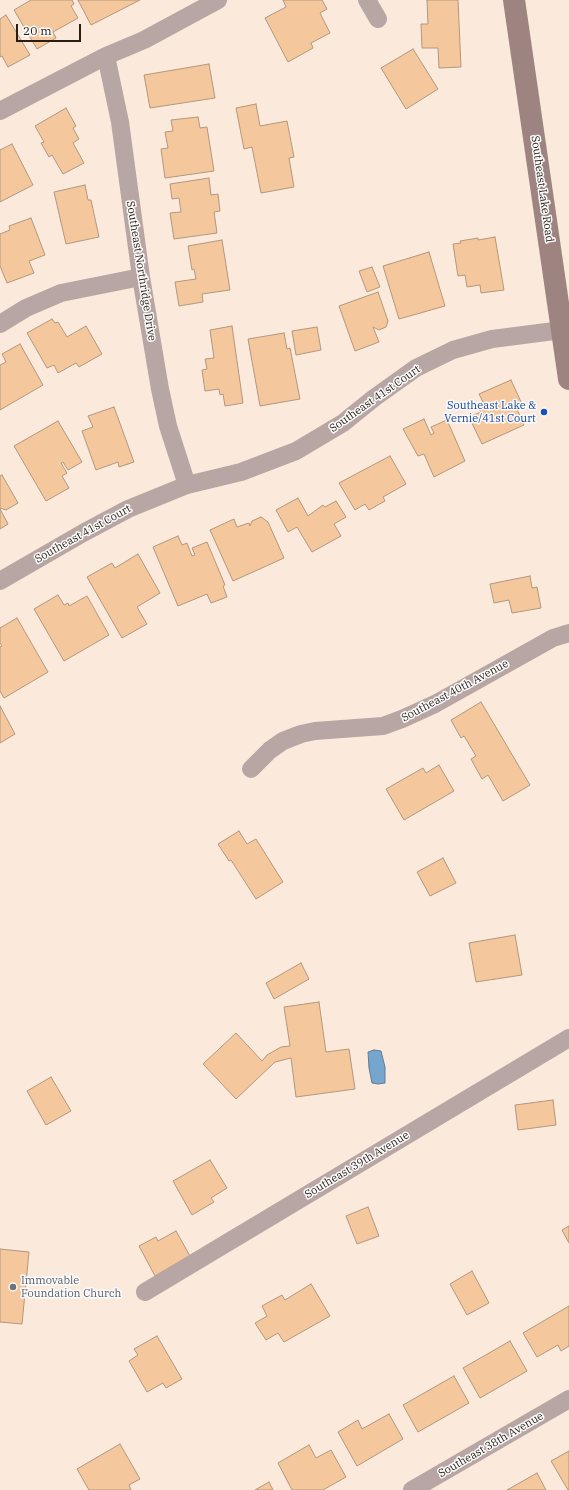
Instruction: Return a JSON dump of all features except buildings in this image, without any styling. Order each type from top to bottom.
[{"type":"main road","name":"Southeast Lake Road","points":[[514,0],[569,379]]},
{"type":"street","points":[[0,111],[106,56],[144,40],[218,0]]},
{"type":"street","points":[[367,0],[378,20]]},
{"type":"street","name":"Southeast Northridge Drive","points":[[106,56],[120,122],[141,277],[168,426],[187,485]]},
{"type":"street","points":[[0,324],[26,308],[61,293],[141,277]]},
{"type":"street","name":"Southeast 41st Court","points":[[0,581],[83,532],[128,509],[187,485],[241,472],[296,451],[344,423],[374,398],[416,368],[453,350],[492,339],[562,330]]},
{"type":"street","name":"Southeast 40th Avenue","points":[[251,769],[277,746],[301,734],[315,731],[383,726],[402,719],[441,700],[553,638],[569,633]]},
{"type":"street","name":"Southeast 39th Avenue","points":[[145,1292],[569,1038]]},
{"type":"street","name":"Southeast 38th Avenue","points":[[412,1490],[569,1399]]},
{"type":"water","points":[[374,1050],[381,1051],[385,1067],[385,1083],[372,1083],[368,1052]]},
{"type":"place","name":"Southeast Lake & Vernie/41st Court","points":[[544,412]]},
{"type":"place","name":"Immovable Foundation Church","points":[[13,1287]]}]
